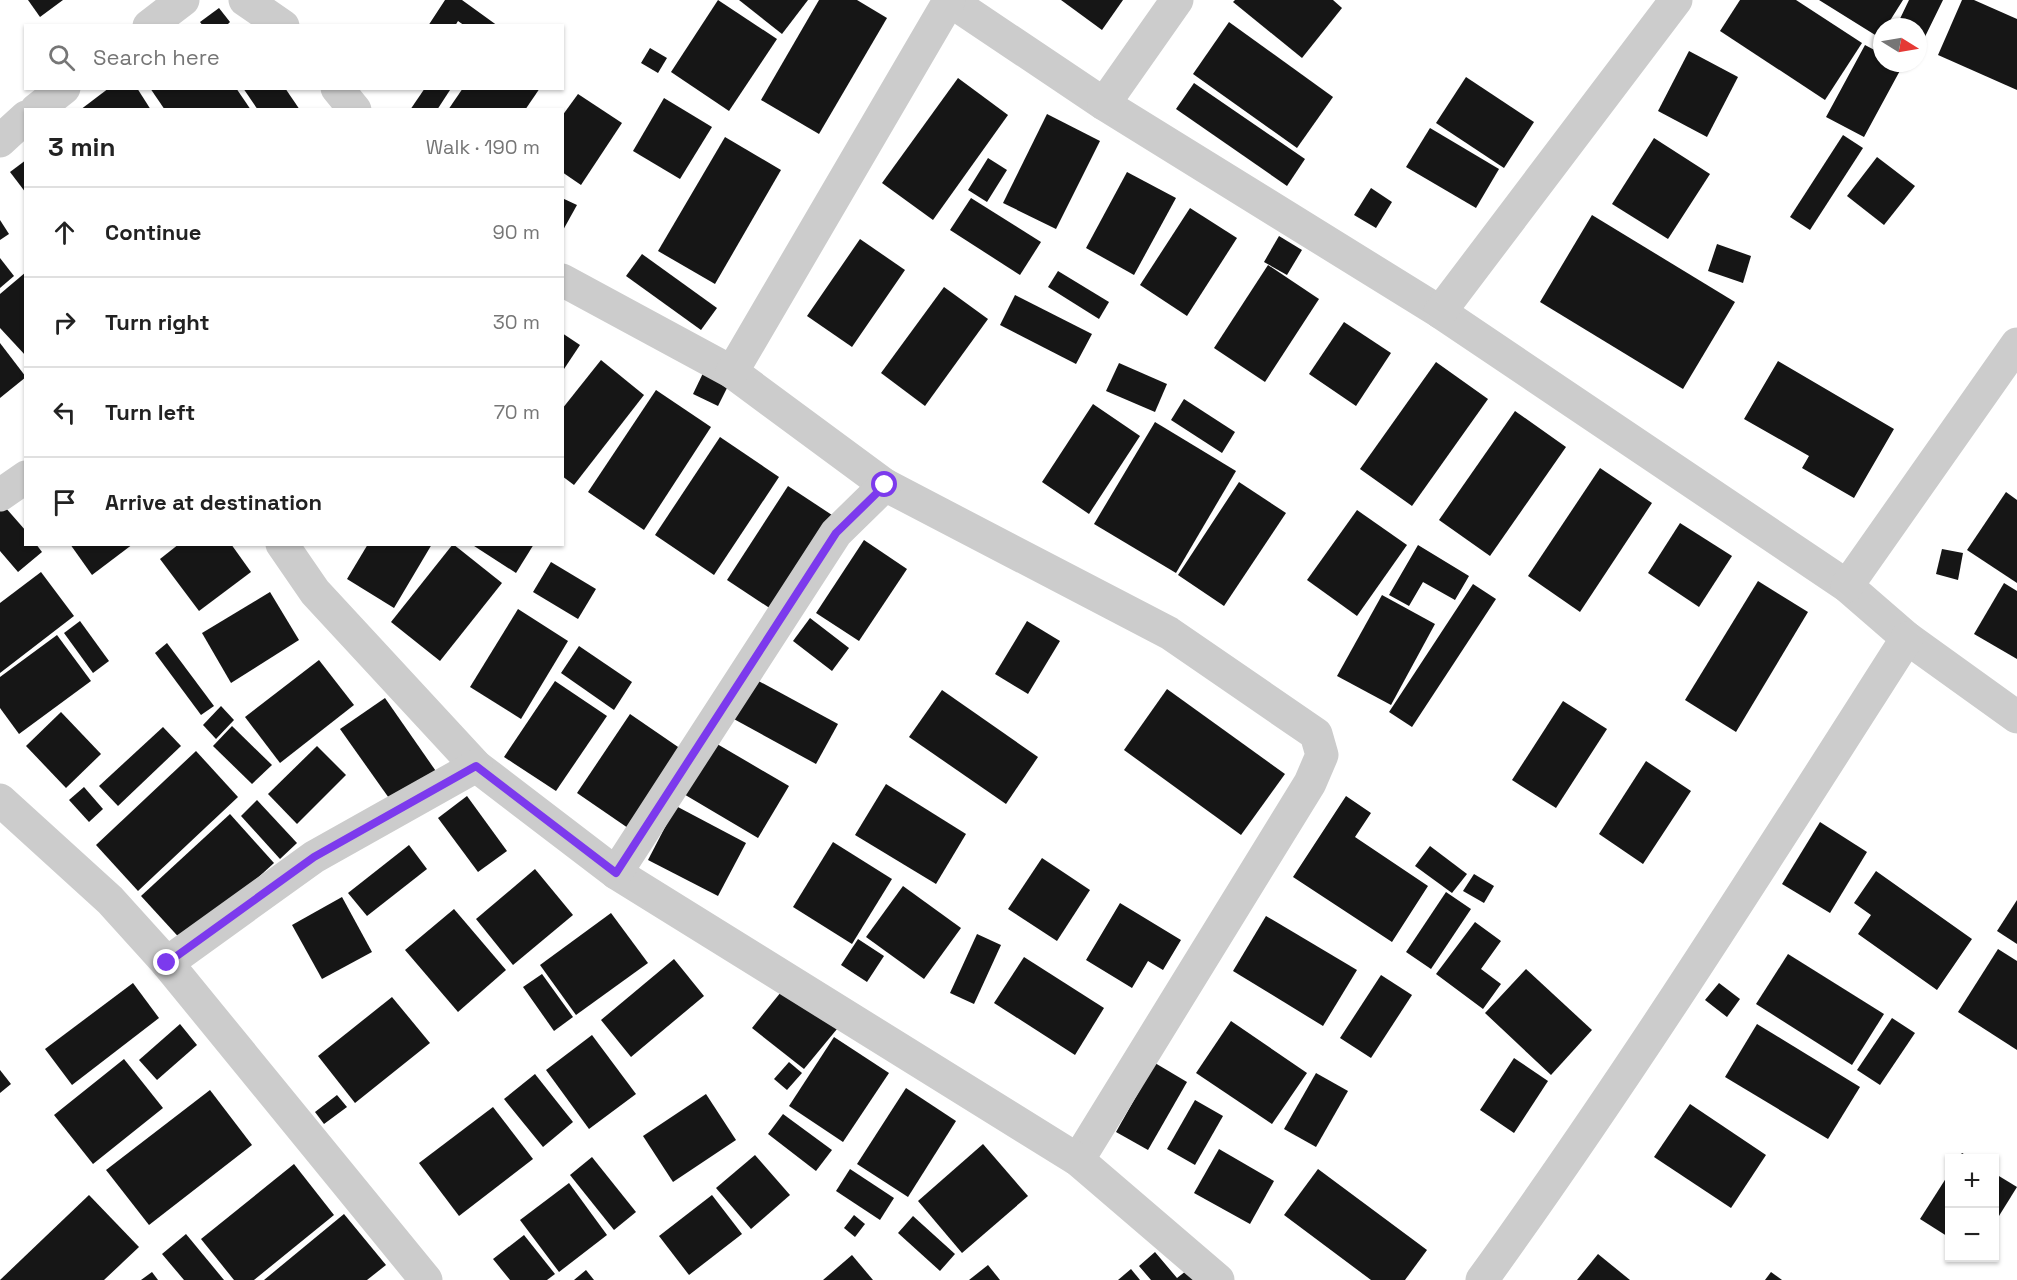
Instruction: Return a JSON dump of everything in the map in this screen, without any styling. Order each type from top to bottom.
[{"type":"street","points":[[152,24],[183,0]]},
{"type":"street","points":[[245,0],[280,24]]},
{"type":"street","points":[[732,372],[949,0],[1104,104],[1440,312],[1847,586],[1907,638],[2017,717]]},
{"type":"street","points":[[1104,104],[1177,0]]},
{"type":"street","points":[[1440,312],[1676,0]]},
{"type":"street","points":[[39,108],[61,90]]},
{"type":"street","points":[[339,90],[353,108]]},
{"type":"street","points":[[0,141],[24,119]]},
{"type":"street","points":[[564,281],[732,372],[885,485],[1169,633],[1316,734],[1322,755],[1310,783],[1078,1160]]},
{"type":"street","points":[[1847,586],[2017,344]]},
{"type":"street","points":[[0,495],[24,478]]},
{"type":"street","points":[[616,873],[836,533],[885,485]]},
{"type":"street","points":[[283,546],[315,592],[476,766],[616,873],[1078,1160],[1218,1280]]},
{"type":"street","points":[[1482,1280],[1553,1181],[1735,907],[1907,638]]},
{"type":"street","points":[[167,963],[314,857],[476,766]]},
{"type":"street","points":[[0,800],[110,900],[167,963],[426,1280]]},
{"type":"building","points":[[28,0],[63,0],[40,17]]},
{"type":"building","points":[[445,0],[462,0],[495,24],[462,24],[458,21],[456,24],[429,24]]},
{"type":"building","points":[[718,0],[777,39],[729,111],[671,72]]},
{"type":"building","points":[[739,0],[808,0],[782,34]]},
{"type":"building","points":[[819,0],[857,0],[887,18],[819,134],[761,100]]},
{"type":"building","points":[[1061,0],[1123,0],[1102,30]]},
{"type":"building","points":[[1235,0],[1333,0],[1342,8],[1302,58],[1233,2]]},
{"type":"building","points":[[1740,0],[1796,0],[1862,43],[1825,100],[1720,31]]},
{"type":"building","points":[[1819,0],[1903,0],[1892,18],[1873,18],[1873,34]]},
{"type":"building","points":[[1909,0],[1943,0],[1927,33],[1927,18],[1900,18]]},
{"type":"building","points":[[1962,0],[1974,0],[2017,19],[2017,90],[1938,55]]},
{"type":"building","points":[[219,8],[230,22],[228,24],[202,24],[200,22]]},
{"type":"building","points":[[1229,22],[1333,97],[1297,148],[1193,74]]},
{"type":"building","points":[[1865,45],[1873,49],[1873,72],[1899,72],[1864,137],[1826,117]]},
{"type":"building","points":[[650,48],[667,58],[658,73],[641,63]]},
{"type":"building","points":[[1689,51],[1738,77],[1707,137],[1658,111]]},
{"type":"building","points":[[1466,77],[1534,122],[1504,168],[1436,123]]},
{"type":"building","points":[[958,78],[1008,115],[933,220],[882,183]]},
{"type":"building","points":[[1194,83],[1305,159],[1287,186],[1176,109]]},
{"type":"building","points":[[106,90],[138,90],[150,108],[83,108]]},
{"type":"building","points":[[151,90],[237,90],[250,108],[164,108]]},
{"type":"building","points":[[244,90],[286,90],[299,108],[257,108]]},
{"type":"building","points":[[424,90],[450,90],[438,108],[411,108]]},
{"type":"building","points":[[462,90],[539,90],[526,108],[449,108]]},
{"type":"building","points":[[578,94],[622,123],[581,185],[564,173],[564,113]]},
{"type":"building","points":[[664,98],[712,127],[680,179],[633,151]]},
{"type":"building","points":[[1047,114],[1100,141],[1056,229],[1003,203]]},
{"type":"building","points":[[1430,128],[1499,169],[1476,208],[1406,167]]},
{"type":"building","points":[[1843,135],[1863,148],[1810,230],[1790,217]]},
{"type":"building","points":[[725,137],[781,170],[715,284],[658,251]]},
{"type":"building","points":[[1654,138],[1710,174],[1668,239],[1612,204]]},
{"type":"building","points":[[1877,157],[1915,186],[1884,225],[1847,196]]},
{"type":"building","points":[[988,158],[1007,170],[987,202],[968,190]]},
{"type":"building","points":[[24,162],[24,190],[10,172]]},
{"type":"building","points":[[1127,172],[1176,198],[1134,275],[1086,248]]},
{"type":"building","points":[[1371,188],[1392,202],[1376,228],[1354,215]]},
{"type":"building","points":[[971,198],[1041,242],[1020,275],[950,230]]},
{"type":"building","points":[[564,199],[577,205],[564,228]]},
{"type":"building","points":[[1190,208],[1237,238],[1187,316],[1140,285]]},
{"type":"building","points":[[1592,215],[1735,302],[1683,389],[1540,302]]},
{"type":"building","points":[[0,220],[9,234],[0,240]]},
{"type":"building","points":[[1279,236],[1302,250],[1287,275],[1264,262]]},
{"type":"building","points":[[860,239],[905,270],[852,347],[807,316]]},
{"type":"building","points":[[1717,244],[1751,256],[1743,283],[1708,271]]},
{"type":"building","points":[[642,254],[717,308],[701,330],[626,276]]},
{"type":"building","points":[[0,258],[14,276],[0,288]]},
{"type":"building","points":[[1268,265],[1319,299],[1265,382],[1214,348]]},
{"type":"building","points":[[1058,271],[1109,302],[1099,319],[1048,287]]},
{"type":"building","points":[[24,274],[24,354],[0,328],[0,294]]},
{"type":"building","points":[[944,287],[988,319],[925,406],[881,373]]},
{"type":"building","points":[[1015,295],[1092,334],[1076,364],[1000,325]]},
{"type":"building","points":[[1344,322],[1391,353],[1356,406],[1309,374]]},
{"type":"building","points":[[564,334],[580,345],[564,369]]},
{"type":"building","points":[[0,343],[24,374],[24,379],[0,398]]},
{"type":"building","points":[[601,360],[644,395],[574,485],[564,478],[564,406]]},
{"type":"building","points":[[1778,361],[1894,429],[1854,498],[1802,468],[1809,456],[1744,419]]},
{"type":"building","points":[[1436,362],[1488,399],[1412,506],[1360,469]]},
{"type":"building","points":[[1119,363],[1167,384],[1155,412],[1106,391]]},
{"type":"building","points":[[705,369],[730,382],[718,406],[693,394]]},
{"type":"building","points":[[656,390],[711,427],[644,530],[588,492]]},
{"type":"building","points":[[1184,399],[1235,432],[1222,453],[1171,420]]},
{"type":"building","points":[[1093,404],[1140,436],[1089,514],[1042,482]]},
{"type":"building","points":[[1515,411],[1566,447],[1490,556],[1439,520]]},
{"type":"building","points":[[1155,422],[1236,471],[1176,573],[1094,524]]},
{"type":"building","points":[[720,437],[779,477],[714,575],[655,535]]},
{"type":"building","points":[[1600,468],[1652,503],[1580,612],[1528,576]]},
{"type":"building","points":[[1239,482],[1286,513],[1224,606],[1178,575]]},
{"type":"building","points":[[788,486],[835,517],[774,611],[727,580]]},
{"type":"building","points":[[2006,492],[2017,500],[2017,583],[1967,550]]},
{"type":"building","points":[[5,507],[24,529],[24,546],[38,546],[42,552],[18,572],[0,551],[0,510]]},
{"type":"building","points":[[1357,510],[1407,545],[1357,616],[1307,580]]},
{"type":"building","points":[[1680,523],[1732,556],[1699,607],[1648,573]]},
{"type":"building","points":[[864,540],[907,569],[859,641],[816,613]]},
{"type":"building","points":[[1418,545],[1469,576],[1455,600],[1423,582],[1409,606],[1389,595]]},
{"type":"building","points":[[71,546],[130,546],[92,575]]},
{"type":"building","points":[[176,546],[232,546],[251,572],[199,611],[160,559]]},
{"type":"building","points":[[367,546],[431,546],[394,608],[347,579]]},
{"type":"building","points":[[451,546],[456,546],[502,583],[440,661],[391,622]]},
{"type":"building","points":[[474,546],[533,546],[516,573]]},
{"type":"building","points":[[1942,549],[1963,553],[1958,580],[1936,574]]},
{"type":"building","points":[[551,562],[596,589],[578,619],[533,592]]},
{"type":"building","points":[[41,572],[74,616],[0,673],[0,603]]},
{"type":"building","points":[[1758,581],[1808,612],[1736,732],[1685,700]]},
{"type":"building","points":[[2004,583],[2017,591],[2017,659],[1974,634]]},
{"type":"building","points":[[1473,584],[1496,599],[1412,727],[1389,712]]},
{"type":"building","points":[[270,592],[299,640],[231,683],[202,633]]},
{"type":"building","points":[[1382,595],[1435,624],[1391,705],[1337,676]]},
{"type":"building","points":[[518,609],[568,641],[521,719],[470,687]]},
{"type":"building","points":[[810,618],[849,648],[832,671],[793,641]]},
{"type":"building","points":[[80,621],[109,661],[93,673],[64,633]]},
{"type":"building","points":[[1027,621],[1060,641],[1028,694],[995,674]]},
{"type":"building","points":[[57,635],[91,681],[19,734],[0,708],[0,677]]},
{"type":"building","points":[[167,643],[214,706],[201,715],[155,653]]},
{"type":"building","points":[[579,646],[632,682],[614,710],[561,673]]},
{"type":"building","points":[[319,660],[354,705],[280,763],[245,717]]},
{"type":"building","points":[[753,678],[838,724],[816,764],[732,718]]},
{"type":"building","points":[[555,681],[607,716],[556,791],[504,757]]},
{"type":"building","points":[[1167,689],[1285,774],[1241,835],[1124,750]]},
{"type":"building","points":[[942,690],[1038,757],[1006,804],[909,737]]},
{"type":"building","points":[[385,698],[440,777],[396,808],[340,729]]},
{"type":"building","points":[[1563,701],[1607,729],[1556,808],[1512,780]]},
{"type":"building","points":[[221,706],[234,720],[216,739],[203,725]]},
{"type":"building","points":[[61,712],[101,754],[66,788],[26,746]]},
{"type":"building","points":[[630,714],[681,749],[628,828],[577,793]]},
{"type":"building","points":[[232,726],[272,765],[252,784],[213,746]]},
{"type":"building","points":[[163,727],[181,746],[118,806],[99,786]]},
{"type":"building","points":[[712,741],[789,786],[758,838],[682,793]]},
{"type":"building","points":[[317,746],[346,775],[297,824],[268,794]]},
{"type":"building","points":[[196,751],[238,797],[138,891],[96,845]]},
{"type":"building","points":[[1646,761],[1691,791],[1643,864],[1599,834]]},
{"type":"building","points":[[886,784],[966,834],[936,884],[855,835]]},
{"type":"building","points":[[84,787],[103,809],[89,822],[69,800]]},
{"type":"building","points":[[467,796],[507,851],[478,872],[438,818]]},
{"type":"building","points":[[1346,796],[1371,813],[1355,837],[1428,886],[1392,942],[1293,877]]},
{"type":"building","points":[[257,800],[297,843],[280,859],[241,816]]},
{"type":"building","points":[[676,806],[746,843],[718,896],[648,860]]},
{"type":"building","points":[[230,814],[274,863],[185,944],[141,896]]},
{"type":"building","points":[[1820,822],[1867,852],[1830,913],[1782,884]]},
{"type":"building","points":[[833,842],[892,879],[852,944],[793,907]]},
{"type":"building","points":[[409,845],[427,869],[367,916],[348,893]]},
{"type":"building","points":[[1430,846],[1467,874],[1452,893],[1415,866]]},
{"type":"building","points":[[1042,858],[1090,890],[1057,941],[1008,909]]},
{"type":"building","points":[[535,869],[573,915],[513,965],[476,919]]},
{"type":"building","points":[[1876,871],[1972,939],[1937,990],[1858,934],[1871,915],[1854,903]]},
{"type":"building","points":[[1474,874],[1494,886],[1484,903],[1463,891]]},
{"type":"building","points":[[903,886],[961,928],[924,979],[866,937]]},
{"type":"building","points":[[1446,892],[1471,909],[1431,969],[1406,952]]},
{"type":"building","points":[[342,897],[372,952],[322,979],[292,925]]},
{"type":"building","points":[[2017,900],[2017,944],[1997,931]]},
{"type":"building","points":[[1120,903],[1181,940],[1163,970],[1148,961],[1132,988],[1086,960]]},
{"type":"building","points":[[454,909],[506,970],[458,1012],[405,950]]},
{"type":"building","points":[[611,913],[648,963],[576,1015],[540,965]]},
{"type":"building","points":[[1266,916],[1357,970],[1323,1026],[1233,971]]},
{"type":"building","points":[[1475,922],[1501,941],[1481,969],[1501,984],[1483,1009],[1436,974]]},
{"type":"building","points":[[977,934],[1001,945],[974,1004],[950,993]]},
{"type":"building","points":[[858,939],[884,956],[867,982],[841,965]]},
{"type":"building","points":[[1998,949],[2017,961],[2017,1050],[1958,1012]]},
{"type":"building","points":[[1788,954],[1884,1014],[1852,1065],[1756,1004]]},
{"type":"building","points":[[1024,957],[1104,1008],[1075,1055],[994,1003]]},
{"type":"building","points":[[674,959],[704,996],[631,1057],[601,1020]]},
{"type":"building","points":[[1526,969],[1592,1030],[1551,1075],[1485,1013]]},
{"type":"building","points":[[542,974],[573,1017],[554,1031],[523,987]]},
{"type":"building","points":[[1381,975],[1412,995],[1371,1058],[1340,1038]]},
{"type":"building","points":[[133,983],[159,1018],[72,1085],[45,1049]]},
{"type":"building","points":[[1719,983],[1740,999],[1727,1017],[1705,1000]]},
{"type":"building","points":[[785,987],[837,1029],[804,1069],[752,1028]]},
{"type":"building","points":[[392,997],[430,1043],[355,1103],[318,1056]]},
{"type":"building","points":[[1892,1018],[1915,1033],[1880,1085],[1857,1070]]},
{"type":"building","points":[[1231,1021],[1307,1073],[1272,1124],[1196,1073]]},
{"type":"building","points":[[180,1024],[197,1045],[157,1080],[139,1060]]},
{"type":"building","points":[[1757,1024],[1860,1087],[1828,1139],[1725,1077]]},
{"type":"building","points":[[592,1035],[636,1094],[589,1129],[546,1070]]},
{"type":"building","points":[[834,1037],[889,1073],[843,1142],[789,1106]]},
{"type":"building","points":[[1514,1058],[1548,1081],[1514,1133],[1480,1110]]},
{"type":"building","points":[[124,1059],[163,1108],[93,1164],[54,1115]]},
{"type":"building","points":[[789,1062],[802,1073],[787,1090],[774,1079]]},
{"type":"building","points":[[1155,1063],[1187,1082],[1148,1150],[1116,1132]]},
{"type":"building","points":[[0,1070],[11,1084],[0,1093]]},
{"type":"building","points":[[1316,1073],[1348,1091],[1316,1147],[1284,1129]]},
{"type":"building","points":[[535,1074],[573,1122],[543,1147],[504,1099]]},
{"type":"building","points":[[906,1088],[956,1121],[908,1197],[857,1164]]},
{"type":"building","points":[[210,1090],[252,1145],[149,1225],[106,1170]]},
{"type":"building","points":[[706,1094],[736,1140],[673,1182],[643,1136]]},
{"type":"building","points":[[337,1095],[347,1107],[324,1124],[315,1112]]},
{"type":"building","points":[[1195,1100],[1223,1116],[1195,1165],[1167,1149]]},
{"type":"building","points":[[1690,1104],[1766,1155],[1731,1208],[1654,1157]]},
{"type":"building","points":[[493,1107],[533,1159],[459,1216],[419,1163]]},
{"type":"building","points":[[783,1114],[832,1150],[816,1171],[768,1134]]},
{"type":"building","points":[[983,1144],[1028,1196],[962,1253],[918,1201]]},
{"type":"building","points":[[1219,1149],[1274,1181],[1250,1224],[1194,1193]]},
{"type":"building","points":[[755,1155],[790,1195],[751,1229],[716,1188]]},
{"type":"building","points":[[592,1157],[636,1212],[614,1230],[570,1175]]},
{"type":"building","points":[[294,1164],[334,1215],[254,1280],[234,1280],[201,1239]]},
{"type":"building","points":[[850,1169],[894,1198],[880,1220],[836,1191]]},
{"type":"building","points":[[1318,1169],[1427,1250],[1405,1280],[1371,1280],[1284,1215]]},
{"type":"building","points":[[1999,1176],[2017,1187],[1999,1216]]},
{"type":"building","points":[[1945,1180],[1945,1235],[1920,1219]]},
{"type":"building","points":[[569,1183],[607,1235],[559,1272],[520,1220]]},
{"type":"building","points":[[89,1195],[139,1247],[104,1280],[0,1280]]},
{"type":"building","points":[[712,1195],[742,1234],[689,1275],[659,1236]]},
{"type":"building","points":[[344,1214],[386,1265],[367,1280],[264,1280]]},
{"type":"building","points":[[854,1215],[865,1224],[855,1237],[844,1228]]},
{"type":"building","points":[[913,1216],[955,1254],[940,1271],[898,1233]]},
{"type":"building","points":[[186,1234],[224,1280],[184,1280],[162,1254]]},
{"type":"building","points":[[524,1235],[555,1274],[547,1280],[510,1280],[493,1259]]},
{"type":"building","points":[[1155,1252],[1177,1278],[1186,1271],[1194,1280],[1151,1280],[1139,1266]]},
{"type":"building","points":[[1598,1254],[1630,1280],[1577,1280]]},
{"type":"building","points":[[852,1255],[873,1280],[823,1280]]},
{"type":"building","points":[[988,1265],[1000,1280],[969,1280]]},
{"type":"building","points":[[1131,1269],[1140,1280],[1118,1280]]},
{"type":"building","points":[[586,1270],[594,1280],[574,1280]]},
{"type":"building","points":[[152,1272],[158,1280],[141,1280]]},
{"type":"building","points":[[1771,1272],[1782,1280],[1765,1280]]},
{"type":"route","points":[[167,963],[314,857],[476,766],[616,873],[836,533],[885,485]]}]
